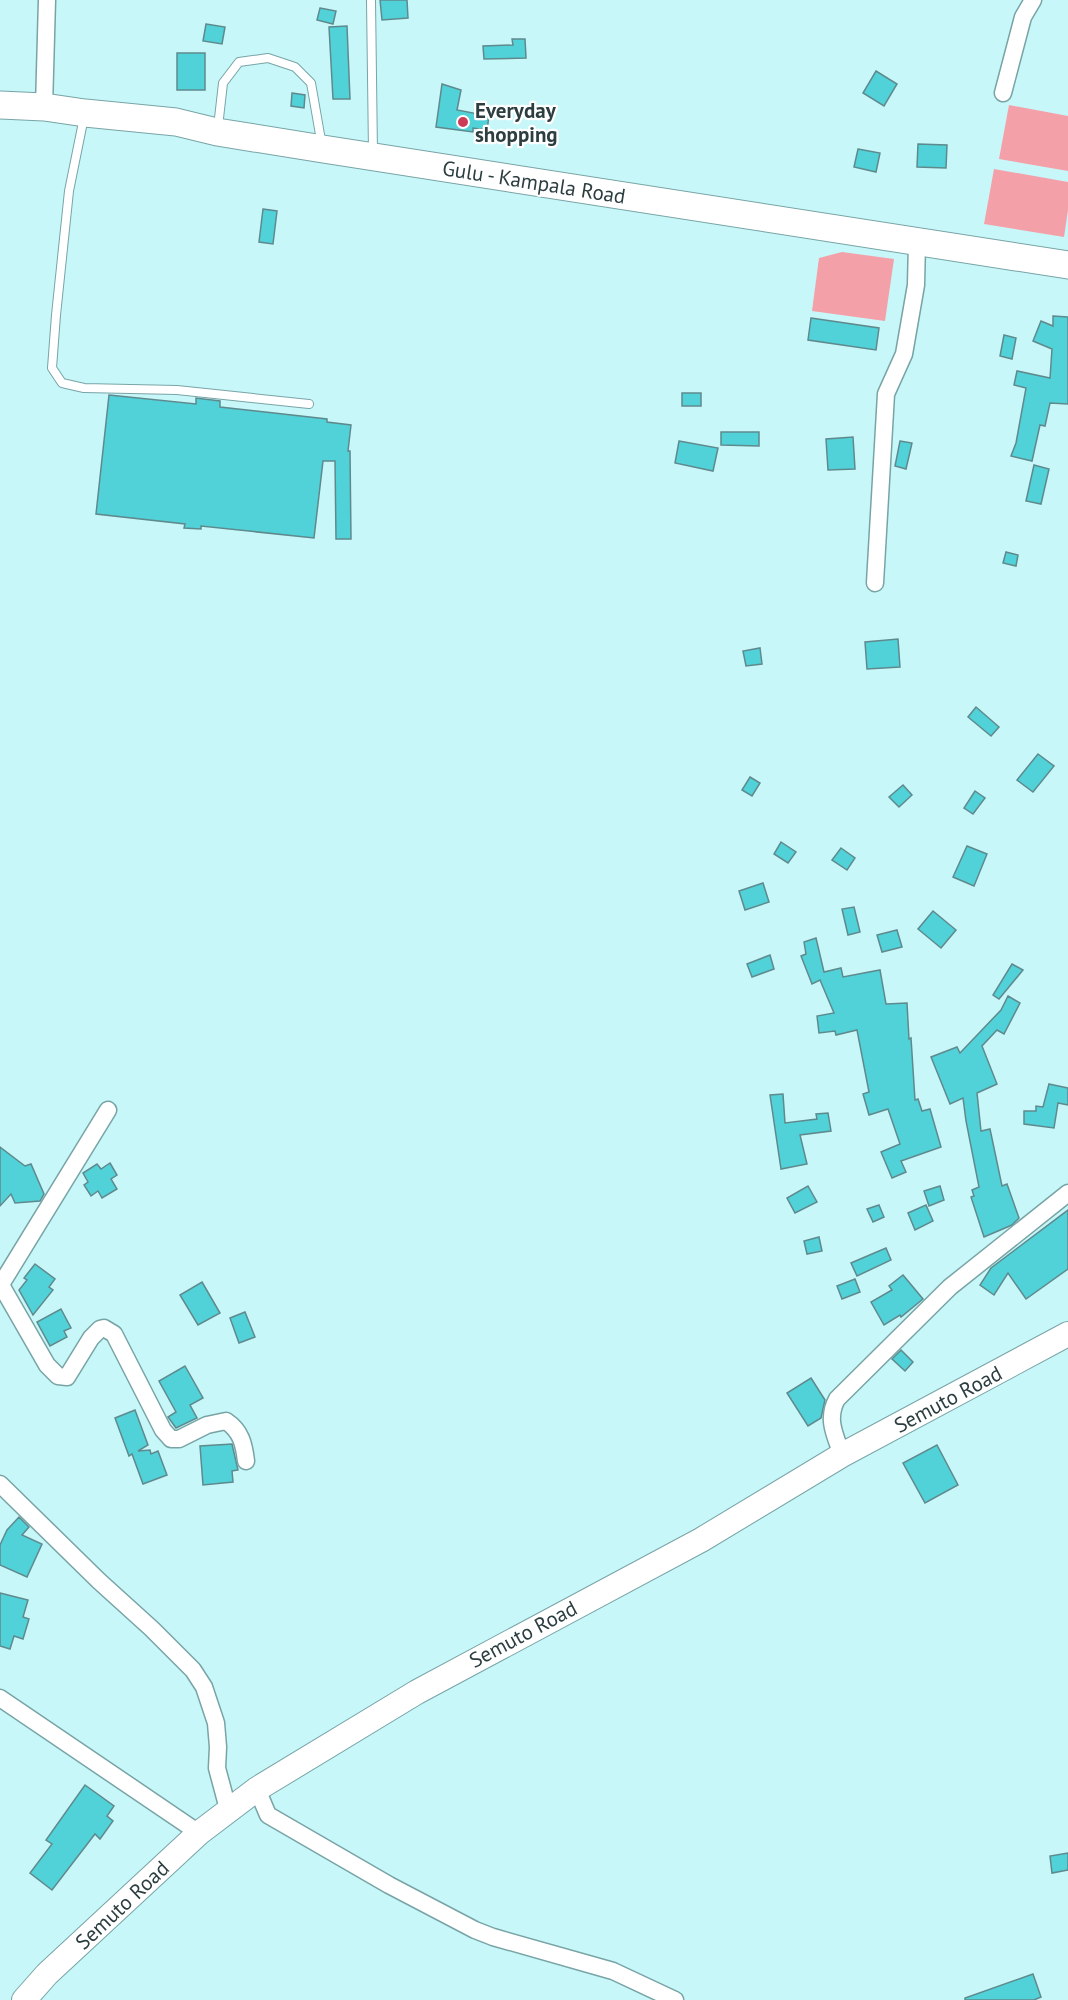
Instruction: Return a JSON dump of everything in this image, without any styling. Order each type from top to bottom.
[{"type":"main road","name":"Gulu - Kampala Road","points":[[0,105],[44,107],[176,122],[218,132],[323,149],[1068,265]]},
{"type":"main road","name":"Semuto Road","points":[[24,2000],[47,1974],[199,1833],[257,1789],[417,1692],[701,1540],[842,1455],[1068,1334]]},
{"type":"street","points":[[44,107],[47,0]]},
{"type":"street","points":[[1003,93],[1023,17],[1033,0]]},
{"type":"street","points":[[875,583],[886,394],[904,354],[916,285],[917,242]]},
{"type":"street","points":[[108,1110],[1,1285],[47,1365],[57,1376],[67,1377],[91,1338],[104,1328],[114,1334],[163,1430],[171,1438],[178,1439],[207,1425],[226,1421],[237,1428],[244,1446],[246,1461]]},
{"type":"street","points":[[842,1455],[832,1427],[832,1408],[837,1399],[950,1287],[1068,1193]]},
{"type":"street","points":[[0,1484],[193,1670],[204,1687],[216,1723],[217,1768],[228,1809]]},
{"type":"street","points":[[0,1698],[199,1833]]},
{"type":"street","points":[[257,1789],[268,1815],[359,1868],[475,1930],[613,1971],[675,2000]]},
{"type":"lane","points":[[371,0],[373,156]]},
{"type":"lane","points":[[218,132],[223,83],[239,62],[268,58],[296,68],[311,83],[323,149]]},
{"type":"lane","points":[[85,113],[69,191],[55,325],[52,369],[62,383],[84,388],[177,390],[309,404]]},
{"type":"shaded area","points":[[1009,105],[1068,116],[1068,171],[999,159]]},
{"type":"shaded area","points":[[994,169],[1068,182],[1068,210],[1064,237],[984,224]]},
{"type":"shaded area","points":[[842,252],[894,259],[885,321],[812,311],[819,258]]},
{"type":"building","points":[[380,0],[407,0],[408,18],[382,20]]},
{"type":"building","points":[[320,8],[336,11],[333,24],[317,20]]},
{"type":"building","points":[[206,24],[225,27],[222,44],[203,41]]},
{"type":"building","points":[[347,26],[350,99],[333,99],[329,27]]},
{"type":"building","points":[[512,39],[525,39],[526,58],[484,59],[483,46],[513,45]]},
{"type":"building","points":[[177,53],[205,53],[205,90],[177,90]]},
{"type":"building","points":[[876,71],[897,84],[884,106],[863,93]]},
{"type":"building","points":[[442,84],[461,90],[457,110],[489,116],[487,130],[473,128],[473,132],[436,127]]},
{"type":"building","points":[[292,93],[305,95],[304,108],[291,106]]},
{"type":"building","points":[[918,144],[947,145],[946,168],[917,167]]},
{"type":"building","points":[[858,149],[880,153],[876,172],[854,167]]},
{"type":"building","points":[[263,209],[277,211],[273,244],[259,242]]},
{"type":"building","points":[[1053,316],[1068,317],[1068,404],[1050,403],[1045,426],[1040,425],[1032,461],[1011,456],[1016,443],[1026,388],[1014,385],[1017,371],[1050,378],[1052,349],[1033,341],[1041,321],[1053,326]]},
{"type":"building","points":[[811,318],[879,328],[876,350],[808,340]]},
{"type":"building","points":[[1004,335],[1016,338],[1012,359],[1000,356]]},
{"type":"building","points":[[682,393],[701,393],[701,406],[682,406]]},
{"type":"building","points":[[109,395],[196,404],[196,398],[220,401],[220,407],[327,419],[327,422],[351,425],[348,451],[350,451],[351,539],[336,539],[335,461],[323,461],[314,538],[201,526],[201,529],[184,528],[185,524],[96,514]]},
{"type":"building","points":[[721,432],[759,432],[759,446],[721,445]]},
{"type":"building","points":[[853,437],[855,469],[828,470],[826,439]]},
{"type":"building","points":[[679,441],[718,448],[713,471],[675,463]]},
{"type":"building","points":[[900,441],[912,443],[906,469],[895,466]]},
{"type":"building","points":[[1034,465],[1049,469],[1041,504],[1026,501]]},
{"type":"building","points":[[1006,552],[1018,555],[1016,566],[1003,563]]},
{"type":"building","points":[[898,639],[900,667],[867,669],[865,642]]},
{"type":"building","points":[[760,648],[762,664],[746,666],[743,651]]},
{"type":"building","points":[[976,707],[999,727],[991,736],[968,717]]},
{"type":"building","points":[[1038,754],[1054,766],[1033,792],[1017,780]]},
{"type":"building","points":[[750,777],[760,783],[752,796],[742,790]]},
{"type":"building","points":[[903,785],[912,795],[899,807],[889,797]]},
{"type":"building","points":[[975,791],[985,798],[973,814],[964,808]]},
{"type":"building","points":[[781,842],[796,852],[788,863],[774,854]]},
{"type":"building","points":[[967,846],[987,854],[974,886],[953,877]]},
{"type":"building","points":[[841,848],[855,858],[847,870],[832,860]]},
{"type":"building","points":[[763,883],[769,902],[745,910],[739,891]]},
{"type":"building","points":[[854,907],[860,932],[848,935],[842,909]]},
{"type":"building","points":[[933,911],[956,930],[941,948],[918,929]]},
{"type":"building","points":[[897,930],[902,947],[882,952],[877,935]]},
{"type":"building","points":[[816,938],[824,972],[841,968],[843,977],[880,970],[886,1004],[907,1003],[915,1100],[918,1099],[922,1111],[930,1109],[941,1147],[901,1161],[906,1172],[892,1178],[881,1152],[900,1144],[888,1109],[869,1115],[863,1094],[869,1092],[857,1030],[836,1035],[835,1031],[819,1033],[817,1016],[834,1013],[820,980],[812,984],[801,956],[806,954],[804,942]]},
{"type":"building","points":[[770,955],[774,969],[752,977],[747,964]]},
{"type":"building","points":[[1012,964],[1023,970],[999,999],[993,995]]},
{"type":"building","points":[[1008,996],[1020,1003],[1004,1034],[997,1030],[982,1046],[997,1084],[977,1093],[981,1131],[990,1129],[1002,1186],[1007,1184],[1019,1218],[1012,1225],[984,1237],[971,1197],[974,1196],[972,1190],[979,1187],[963,1098],[950,1104],[931,1057],[957,1047],[960,1053],[1001,1010]]},
{"type":"building","points":[[1049,1084],[1068,1088],[1068,1105],[1058,1103],[1054,1128],[1024,1124],[1024,1111],[1036,1111],[1036,1106],[1043,1107]]},
{"type":"building","points":[[783,1094],[785,1123],[817,1119],[816,1114],[828,1113],[831,1131],[800,1135],[807,1164],[781,1169],[770,1095]]},
{"type":"building","points":[[0,1147],[25,1166],[31,1164],[44,1194],[40,1201],[15,1203],[11,1194],[0,1206]]},
{"type":"building","points":[[110,1163],[117,1175],[111,1179],[117,1189],[102,1198],[98,1191],[91,1196],[84,1185],[88,1182],[83,1173],[97,1164],[101,1169]]},
{"type":"building","points":[[808,1186],[817,1202],[795,1213],[787,1198]]},
{"type":"building","points":[[940,1186],[944,1200],[929,1206],[924,1191]]},
{"type":"building","points":[[879,1205],[884,1217],[873,1222],[867,1209]]},
{"type":"building","points":[[926,1205],[933,1221],[915,1230],[908,1213]]},
{"type":"building","points":[[1068,1210],[1068,1269],[1026,1299],[1008,1273],[994,1295],[980,1285],[991,1268]]},
{"type":"building","points":[[819,1237],[822,1251],[807,1254],[804,1241]]},
{"type":"building","points":[[886,1248],[891,1260],[857,1276],[851,1263]]},
{"type":"building","points":[[35,1264],[55,1279],[49,1287],[53,1290],[33,1315],[19,1290],[27,1280],[24,1278]]},
{"type":"building","points":[[903,1275],[923,1299],[901,1317],[900,1315],[884,1325],[871,1302],[892,1290],[889,1286]]},
{"type":"building","points":[[855,1279],[860,1292],[842,1299],[837,1286]]},
{"type":"building","points":[[202,1282],[220,1313],[198,1325],[180,1295]]},
{"type":"building","points":[[61,1309],[71,1328],[64,1331],[67,1337],[50,1346],[37,1322]]},
{"type":"building","points":[[245,1312],[255,1337],[239,1343],[230,1318]]},
{"type":"building","points":[[901,1350],[913,1362],[905,1371],[892,1359]]},
{"type":"building","points":[[185,1366],[203,1398],[190,1405],[197,1418],[176,1428],[168,1417],[176,1412],[159,1381]]},
{"type":"building","points":[[811,1378],[825,1400],[821,1418],[808,1426],[787,1393]]},
{"type":"building","points":[[135,1410],[148,1445],[138,1451],[150,1450],[151,1454],[158,1451],[167,1475],[143,1484],[132,1454],[129,1456],[115,1418]]},
{"type":"building","points":[[232,1444],[238,1470],[232,1471],[233,1482],[203,1485],[200,1446]]},
{"type":"building","points":[[937,1445],[958,1485],[925,1503],[903,1463]]},
{"type":"building","points":[[19,1517],[29,1527],[22,1535],[42,1544],[27,1577],[0,1565],[0,1545],[7,1530]]},
{"type":"building","points":[[0,1593],[28,1600],[23,1617],[29,1619],[23,1639],[14,1636],[10,1649],[0,1646]]},
{"type":"building","points":[[85,1785],[114,1806],[107,1816],[113,1821],[100,1839],[95,1834],[52,1890],[30,1873],[52,1844],[46,1840]]},
{"type":"building","points":[[1068,1853],[1068,1870],[1052,1873],[1050,1856]]},
{"type":"building","points":[[1033,1974],[1041,1997],[1034,2000],[965,2000],[965,1998]]},
{"type":"place","name":"Everyday shopping","points":[[463,122]]}]
